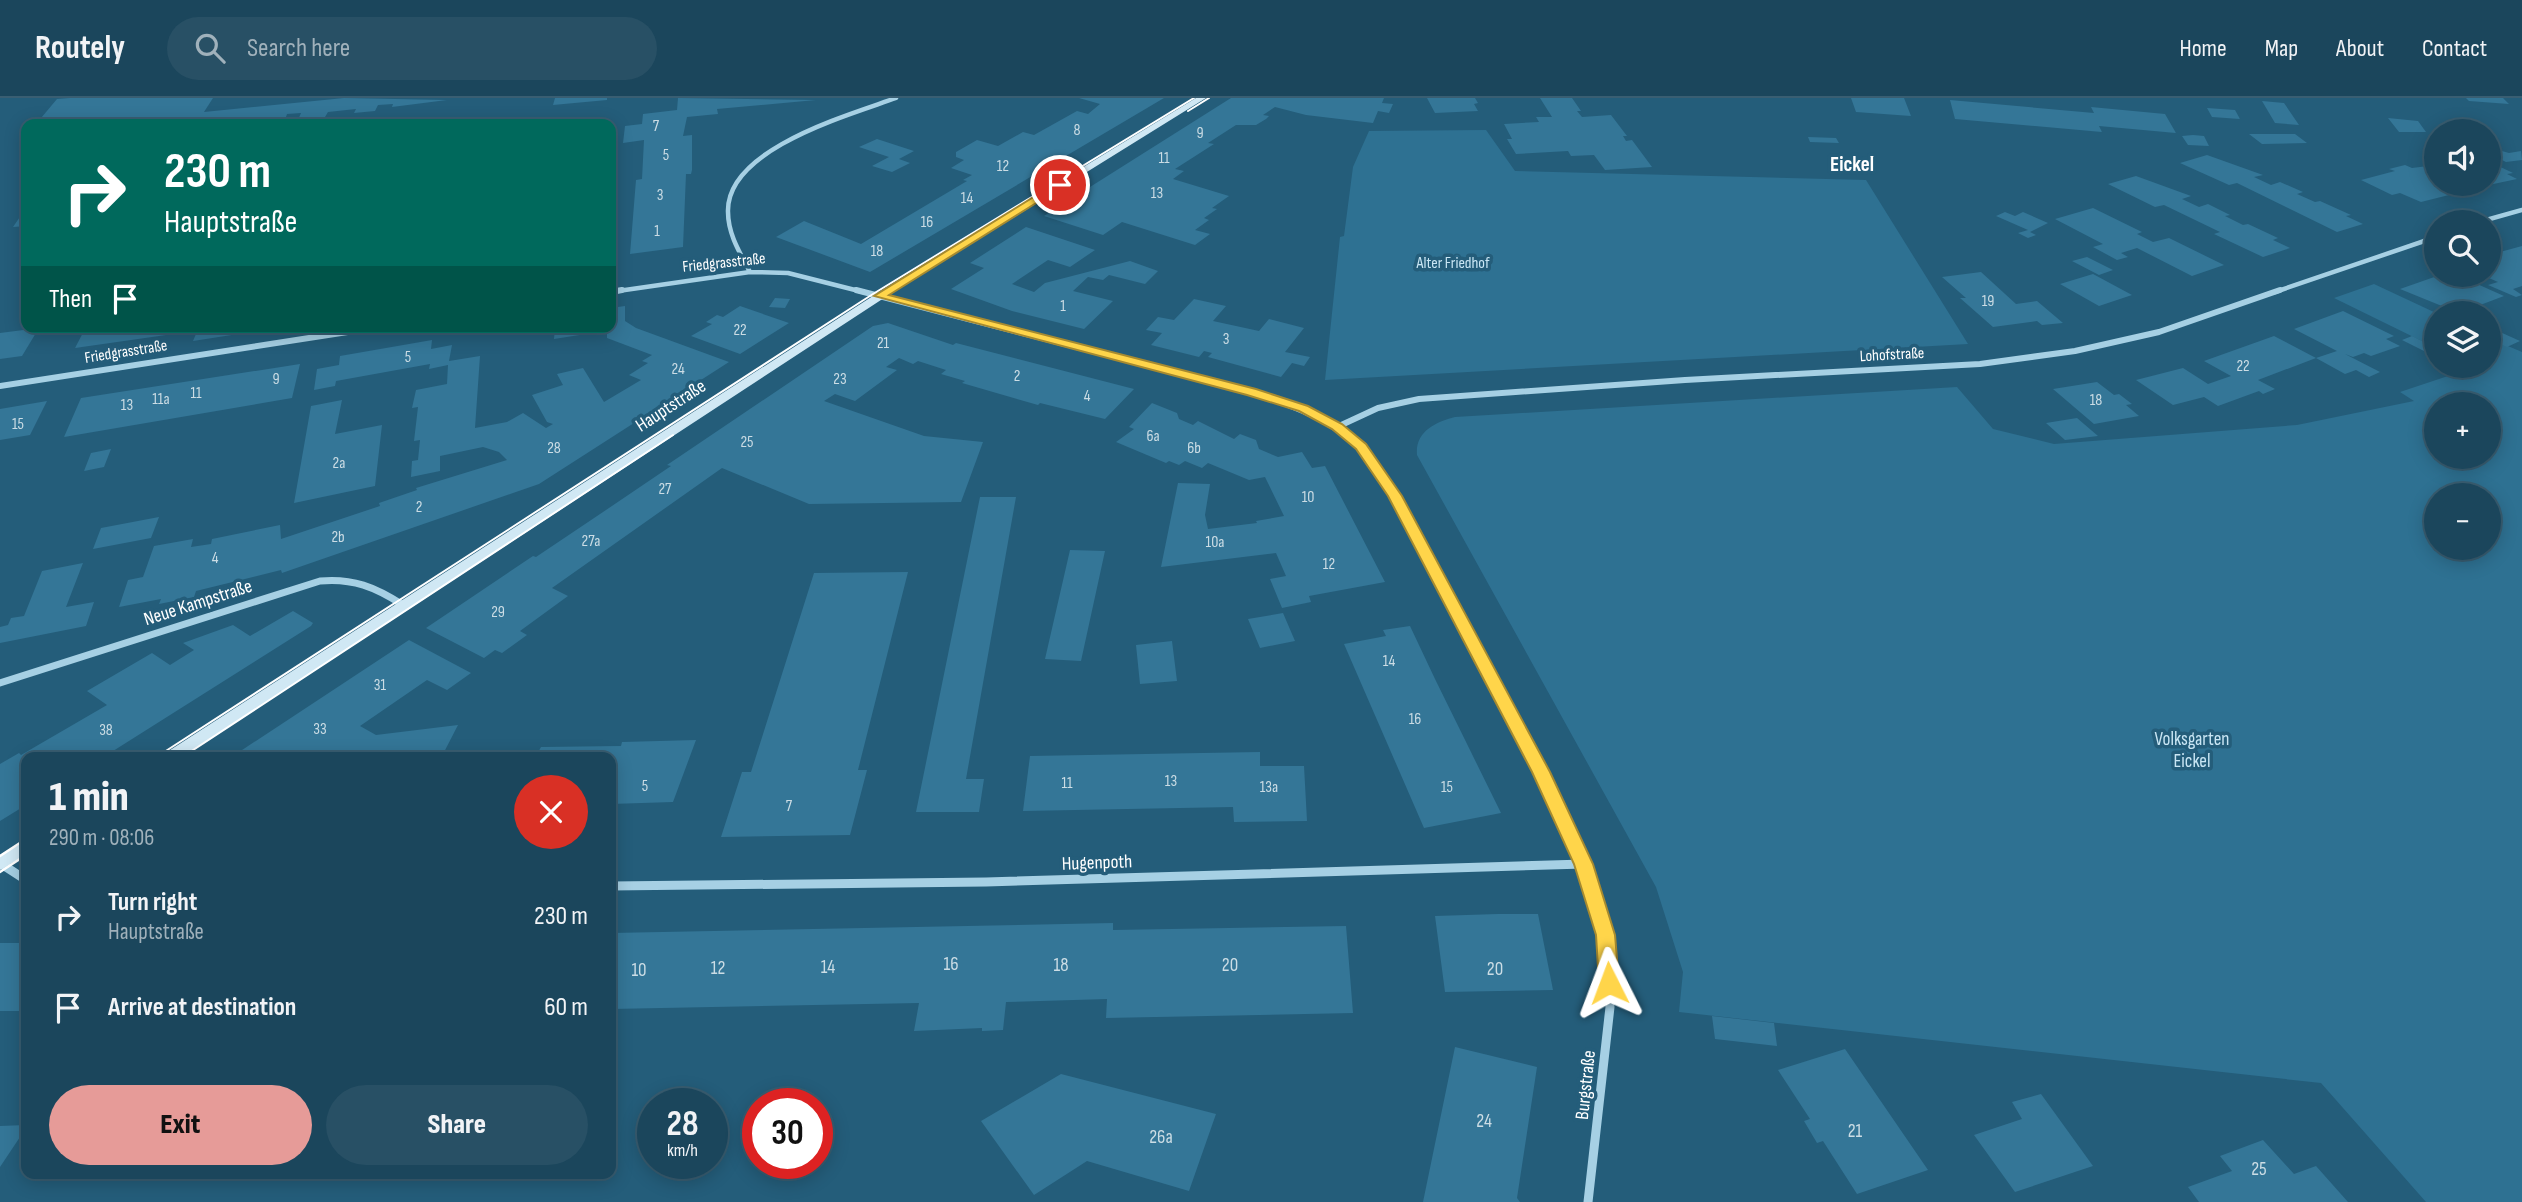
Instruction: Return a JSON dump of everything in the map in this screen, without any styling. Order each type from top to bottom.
[{"type":"street","points":[[750,272],[732,234],[728,216],[732,192],[745,173],[785,143],[895,98]]},
{"type":"street","name":"Hauptstraße","points":[[178,752],[880,296],[1202,98]]},
{"type":"street","points":[[2501,216],[2522,210]]},
{"type":"street","name":"Lohofstraße","points":[[1337,426],[1378,408],[1419,399],[1685,380],[1980,364],[2074,351],[2159,332],[2424,241]]},
{"type":"street","name":"Friedgrasstraße","points":[[616,291],[750,272],[788,273],[880,296]]},
{"type":"street","name":"Burgstraße","points":[[880,296],[1251,392],[1303,409],[1337,426],[1361,446],[1395,496],[1541,772],[1584,864],[1606,935],[1610,1007],[1588,1202]]},
{"type":"street","name":"Friedgrasstraße","points":[[0,386],[341,333]]},
{"type":"street","name":"Neue Kampstraße","points":[[0,683],[320,581],[350,578],[363,581],[403,605]]},
{"type":"street","points":[[21,849],[0,863],[21,877]]},
{"type":"street","name":"Hugenpoth","points":[[616,886],[986,882],[1584,864]]},
{"type":"green space","name":"Alter Friedhof","points":[[1486,130],[1515,171],[1866,180],[1968,344],[1325,380],[1340,237],[1344,236],[1353,167],[1369,131]]},
{"type":"green space","points":[[2374,284],[2424,307],[2424,342],[2334,298]]},
{"type":"green space","name":"Volksgarten Eickel","points":[[2501,343],[2522,352],[2522,1202],[2426,1202],[2321,1083],[1679,1012],[1683,972],[1656,887],[1417,455],[1419,440],[1428,429],[1455,417],[1957,387],[1993,429],[2054,444],[2297,425],[2414,401],[2400,392],[2442,378],[2501,378]]},
{"type":"building","points":[[213,98],[204,112],[344,98],[447,100],[392,107],[393,104],[378,105],[375,111],[354,113],[356,109],[328,112],[325,117],[307,119],[298,119],[301,113],[287,114],[285,119],[40,119],[57,99]]},
{"type":"building","points":[[555,98],[607,98],[607,100],[553,105]]},
{"type":"building","points":[[678,98],[816,100],[717,109],[718,114],[687,117],[683,136],[692,135],[692,170],[691,174],[686,174],[683,247],[630,254],[636,180],[642,179],[644,140],[623,143],[625,126],[642,124],[643,114],[677,110]]},
{"type":"building","points":[[1079,98],[1164,98],[870,272],[776,237],[804,221],[861,244],[967,181],[963,180],[972,175],[951,168],[964,160],[956,157],[956,152],[977,140],[998,146],[1023,132],[1034,135],[1077,111],[1088,114],[1100,104]]},
{"type":"building","points":[[1231,98],[1384,98],[1382,103],[1393,104],[1389,113],[1378,111],[1373,123],[1306,115],[1275,107],[1263,115],[1269,116],[1266,119],[1256,125],[1236,125],[1208,143],[1214,144],[1175,169],[1184,171],[1173,179],[1229,196],[1212,208],[1217,209],[1204,218],[1209,220],[1195,230],[1210,234],[1195,245],[1122,222],[1103,235],[1044,216]]},
{"type":"building","points":[[1427,98],[1475,98],[1478,103],[1474,104],[1478,111],[1435,113]]},
{"type":"building","points":[[1540,98],[1572,98],[1582,117],[1611,115],[1627,136],[1623,136],[1626,141],[1632,140],[1652,167],[1605,170],[1594,155],[1571,156],[1568,151],[1516,154],[1507,139],[1512,139],[1504,124],[1539,122],[1536,117],[1552,117]]},
{"type":"building","points":[[1851,98],[1904,98],[1911,116],[1856,112]]},
{"type":"building","points":[[2466,98],[2503,98],[2509,104],[2469,101]]},
{"type":"building","points":[[1950,100],[2094,113],[2091,107],[2165,114],[2176,133],[2099,126],[2102,132],[1955,119]]},
{"type":"building","points":[[2262,101],[2284,103],[2299,125],[2275,123]]},
{"type":"building","points":[[2207,108],[2235,110],[2240,119],[2212,117]]},
{"type":"building","points":[[2388,118],[2418,121],[2424,129],[2424,132],[2399,132]]},
{"type":"building","points":[[2249,134],[2295,134],[2307,143],[2262,144]]},
{"type":"building","points":[[2182,136],[2204,136],[2209,146],[2188,145]]},
{"type":"building","points":[[1808,137],[1836,138],[1839,143],[1810,142]]},
{"type":"building","points":[[877,139],[914,151],[899,159],[910,163],[892,172],[872,166],[889,157],[859,147]]},
{"type":"building","points":[[2501,151],[2509,153],[2521,151],[2522,160],[2506,162],[2501,160]]},
{"type":"building","points":[[2207,155],[2263,175],[2254,177],[2271,185],[2280,182],[2303,192],[2297,194],[2351,215],[2346,216],[2363,224],[2337,232],[2237,183],[2229,185],[2180,163]]},
{"type":"building","points":[[2405,165],[2412,168],[2424,166],[2424,196],[2445,196],[2421,202],[2400,193],[2392,195],[2361,180],[2395,171],[2389,169]]},
{"type":"building","points":[[2501,167],[2513,173],[2507,174],[2517,179],[2501,182]]},
{"type":"building","points":[[2136,176],[2191,196],[2182,199],[2199,207],[2208,204],[2243,225],[2248,224],[2278,238],[2273,240],[2290,248],[2263,257],[2214,234],[2220,232],[2164,205],[2155,207],[2108,184]]},
{"type":"building","points":[[2093,208],[2142,232],[2137,234],[2153,242],[2169,238],[2224,265],[2192,276],[2137,248],[2121,253],[2128,257],[2117,260],[2093,247],[2103,244],[2055,219]]},
{"type":"building","points":[[2005,212],[2015,216],[2023,212],[2048,223],[2030,232],[2036,235],[2028,238],[2018,233],[2028,230],[1996,216]]},
{"type":"building","points":[[21,215],[21,226],[13,227]]},
{"type":"building","points":[[1026,227],[1095,250],[1070,267],[1048,260],[1012,284],[1034,292],[1045,283],[1130,261],[1158,271],[1145,284],[1109,275],[1103,280],[1088,277],[1073,291],[1113,301],[1084,329],[1012,311],[951,289],[984,268],[970,263]]},
{"type":"building","points":[[2522,246],[2522,286],[2513,289],[2522,295],[2516,297],[2493,287],[2501,287],[2501,252]]},
{"type":"building","points":[[2087,257],[2113,270],[2099,275],[2072,261]]},
{"type":"building","points":[[1981,272],[2016,304],[2037,301],[2063,323],[2042,325],[2037,321],[1993,327],[1960,298],[1966,298],[1942,277]]},
{"type":"building","points":[[2093,274],[2132,295],[2099,306],[2060,284]]},
{"type":"building","points":[[2424,281],[2424,287],[2484,287],[2504,296],[2491,301],[2430,301],[2400,289]]},
{"type":"building","points":[[775,298],[790,299],[785,308],[769,307]]},
{"type":"building","points":[[1194,299],[1226,306],[1213,321],[1259,331],[1269,319],[1304,328],[1285,352],[1310,357],[1304,366],[1292,363],[1281,377],[1208,357],[1212,353],[1204,351],[1199,357],[1151,345],[1162,333],[1146,330],[1158,317],[1174,320]]},
{"type":"building","points":[[625,306],[625,321],[636,328],[729,362],[539,484],[282,573],[281,570],[196,591],[194,597],[159,604],[161,599],[119,607],[128,580],[143,577],[154,546],[193,539],[191,547],[211,544],[212,539],[280,525],[281,539],[380,506],[379,503],[417,490],[416,488],[507,460],[499,452],[483,447],[440,456],[440,471],[411,477],[412,461],[418,460],[420,440],[414,441],[418,407],[412,408],[416,390],[447,384],[448,365],[429,369],[430,364],[336,381],[335,386],[314,390],[317,369],[339,365],[340,356],[432,340],[431,349],[452,345],[449,361],[480,356],[475,428],[507,422],[523,413],[546,428],[553,424],[547,422],[532,395],[563,385],[557,374],[583,368],[604,402],[641,380],[629,375],[648,363],[642,361],[652,355],[607,338],[607,333],[616,333],[616,307]]},
{"type":"building","points":[[740,306],[789,323],[740,354],[691,336],[712,324],[706,322],[717,315],[723,317]]},
{"type":"building","points":[[2343,311],[2394,336],[2386,339],[2400,346],[2371,356],[2364,353],[2353,357],[2345,354],[2380,372],[2369,377],[2356,370],[2345,374],[2316,358],[2337,351],[2294,329]]},
{"type":"building","points":[[888,323],[953,345],[956,343],[1134,389],[1105,419],[1040,403],[1038,405],[962,383],[965,381],[941,374],[946,370],[918,361],[913,364],[899,358],[886,367],[897,370],[855,401],[835,394],[824,401],[924,436],[983,442],[961,502],[809,504],[722,468],[552,588],[568,596],[520,631],[527,635],[502,653],[495,650],[484,658],[426,628],[606,510],[671,466],[667,465],[873,326]]},
{"type":"building","points":[[21,330],[21,333],[36,333],[22,356],[0,359],[0,333]]},
{"type":"building","points":[[83,333],[174,333],[173,334],[75,348]]},
{"type":"building","points":[[196,333],[244,333],[193,341]]},
{"type":"building","points":[[554,333],[586,333],[586,334],[554,339]]},
{"type":"building","points":[[2501,333],[2520,341],[2507,347],[2501,344]]},
{"type":"building","points":[[2274,336],[2316,358],[2258,380],[2275,389],[2263,394],[2259,391],[2218,406],[2204,397],[2173,405],[2136,380],[2183,368],[2208,384],[2231,376],[2204,361]]},
{"type":"building","points":[[2412,336],[2424,342],[2424,351],[2402,340]]},
{"type":"building","points":[[300,364],[292,398],[64,437],[81,398]]},
{"type":"building","points":[[2097,382],[2132,404],[2126,405],[2139,416],[2094,424],[2053,389]]},
{"type":"building","points":[[342,400],[335,434],[382,425],[375,486],[294,503],[311,406]]},
{"type":"building","points":[[47,401],[30,435],[0,440],[0,409]]},
{"type":"building","points":[[1152,403],[1177,413],[1179,419],[1193,425],[1198,421],[1234,439],[1240,434],[1256,440],[1259,449],[1278,457],[1302,452],[1312,468],[1325,466],[1385,582],[1309,596],[1311,602],[1282,608],[1270,579],[1286,576],[1276,553],[1161,567],[1178,483],[1210,484],[1205,515],[1208,529],[1257,523],[1256,521],[1284,516],[1265,477],[1249,480],[1208,463],[1202,468],[1185,461],[1179,465],[1169,461],[1166,463],[1116,442],[1134,429],[1129,427]]},
{"type":"building","points":[[2077,418],[2098,436],[2065,440],[2046,423]]},
{"type":"building","points":[[111,449],[104,467],[84,471],[91,453]]},
{"type":"building","points":[[980,497],[1016,497],[966,779],[984,779],[979,812],[916,812]]},
{"type":"building","points":[[159,517],[151,538],[93,549],[101,528]]},
{"type":"building","points":[[1070,550],[1105,551],[1081,661],[1045,659]]},
{"type":"building","points":[[83,563],[66,607],[94,602],[86,626],[0,643],[0,627],[8,625],[11,618],[24,616],[42,571]]},
{"type":"building","points":[[908,572],[858,770],[867,770],[850,835],[721,837],[742,772],[751,772],[814,573]]},
{"type":"building","points":[[293,611],[313,623],[112,752],[26,752],[107,705],[87,691],[152,653],[170,665],[194,650],[183,643],[233,625],[250,636]]},
{"type":"building","points":[[1283,613],[1295,641],[1260,648],[1248,619]]},
{"type":"building","points":[[1410,626],[1501,813],[1424,828],[1344,644],[1386,636],[1383,630]]},
{"type":"building","points":[[409,640],[471,673],[447,690],[427,680],[360,726],[376,735],[458,725],[444,752],[239,752]]},
{"type":"building","points":[[1172,641],[1177,681],[1140,684],[1136,645]]},
{"type":"building","points":[[696,740],[673,802],[616,804],[616,752],[538,752],[541,747],[621,746],[622,742]]},
{"type":"building","points":[[1260,752],[1260,766],[1304,766],[1307,821],[1234,822],[1233,807],[1023,811],[1030,756]]},
{"type":"building","points":[[19,753],[21,808],[0,821],[0,764]]},
{"type":"building","points":[[1538,914],[1553,990],[1445,992],[1435,916]]},
{"type":"building","points":[[1113,923],[1113,930],[1346,926],[1353,1013],[1106,1018],[1107,999],[1006,1002],[1003,1030],[982,1031],[982,1028],[914,1031],[919,1003],[616,1009],[616,933]]},
{"type":"building","points":[[0,943],[21,943],[21,1011],[0,1011]]},
{"type":"building","points":[[1712,1016],[1774,1023],[1777,1046],[1715,1039]]},
{"type":"building","points":[[1455,1047],[1537,1067],[1517,1198],[1520,1202],[1423,1202]]},
{"type":"building","points":[[1845,1049],[1928,1170],[1857,1194],[1823,1141],[1817,1143],[1804,1121],[1810,1119],[1778,1070]]},
{"type":"building","points":[[1061,1074],[1216,1114],[1189,1191],[1087,1161],[1034,1195],[981,1121]]},
{"type":"building","points":[[2041,1094],[2093,1166],[2015,1192],[1974,1135],[2022,1119],[2012,1102]]},
{"type":"building","points":[[21,1125],[21,1136],[0,1167],[0,1126]]},
{"type":"building","points":[[2263,1140],[2294,1174],[2316,1166],[2348,1202],[2199,1202],[2188,1187],[2232,1171],[2220,1156]]},
{"type":"tram line","points":[[164,752],[873,294],[1194,98]]},
{"type":"tram line","points":[[1188,111],[1209,98]]},
{"type":"tram line","points":[[190,752],[673,435]]},
{"type":"tram line","points":[[0,856],[21,842]]},
{"type":"tram line","points":[[0,872],[21,858]]},
{"type":"district","name":"Eickel","points":[[1852,164]]},
{"type":"route","points":[[1060,185],[880,296],[1251,392],[1303,409],[1337,426],[1361,446],[1395,496],[1541,772],[1584,864],[1606,935],[1609,983]]}]
